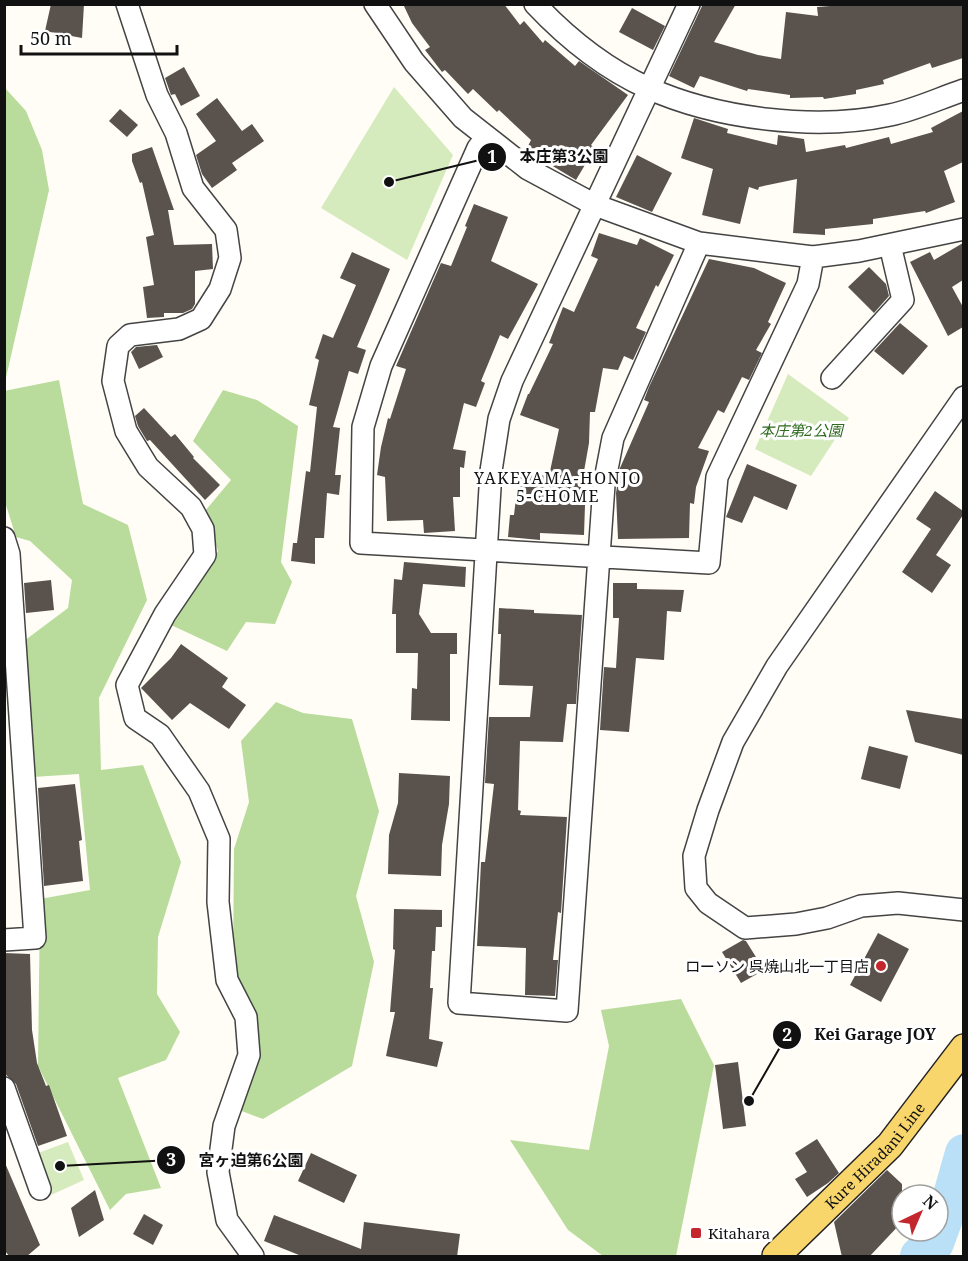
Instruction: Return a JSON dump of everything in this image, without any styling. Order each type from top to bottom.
[{"type":"main road","name":"Kure Hiradani Line","points":[[776,1257],[890,1145],[963,1048]]},
{"type":"street","points":[[127,4],[157,95],[176,133],[193,188],[226,230],[230,258],[220,289],[201,319],[179,329],[130,335],[118,346],[113,381],[126,431],[148,466],[191,507],[203,529],[206,555],[165,614],[127,685],[135,718],[160,735],[199,791],[219,839],[218,902],[227,980],[246,1017],[249,1055],[224,1126],[218,1172],[227,1220],[253,1257]]},
{"type":"street","points":[[375,4],[414,62],[463,118],[528,169],[595,205],[699,243],[813,256],[890,244],[963,229]]},
{"type":"street","points":[[535,4],[556,26],[603,62],[649,88],[696,105],[761,120],[829,122],[890,115],[963,90]]},
{"type":"street","points":[[689,4],[512,381],[499,419],[491,471],[459,1004],[567,1011],[604,485],[613,438],[699,243]]},
{"type":"street","points":[[487,137],[478,148],[381,366],[363,428],[361,543],[710,562],[717,477],[808,284],[813,256]]},
{"type":"street","points":[[832,378],[903,300],[890,244]]},
{"type":"street","points":[[963,397],[777,666],[733,742],[694,856],[696,888],[708,903],[745,928],[796,924],[827,918],[861,906],[897,903],[963,910]]},
{"type":"street","points":[[4,538],[10,566],[35,938],[4,940]]},
{"type":"street","points":[[4,1088],[40,1189]]},
{"type":"green space","points":[[394,87],[453,155],[407,260],[321,208]]},
{"type":"green space","points":[[5,88],[26,111],[42,150],[49,190],[5,382]]},
{"type":"green space","name":"本庄第2公園","points":[[788,374],[849,418],[811,476],[755,449]]},
{"type":"green space","points":[[59,380],[83,504],[128,525],[147,600],[99,698],[101,770],[143,765],[181,862],[158,937],[157,994],[180,1032],[166,1060],[118,1078],[161,1188],[126,1194],[110,1210],[38,1066],[40,899],[90,890],[79,774],[33,777],[24,641],[68,608],[72,580],[30,541],[16,537],[5,502],[4,391]]},
{"type":"green space","points":[[223,390],[257,400],[298,426],[281,562],[292,582],[275,624],[246,622],[227,651],[171,625],[218,551],[205,511],[231,480],[193,441]]},
{"type":"green space","points":[[276,702],[303,713],[352,719],[379,811],[356,896],[374,962],[352,1066],[263,1119],[239,1110],[256,1044],[233,969],[234,849],[249,802],[241,741]]},
{"type":"green space","points":[[681,999],[714,1065],[676,1256],[603,1256],[568,1230],[510,1140],[589,1150],[609,1046],[601,1010]]},
{"type":"green space","points":[[68,1142],[84,1180],[51,1195],[38,1153]]},
{"type":"building","points":[[51,4],[84,4],[82,38],[45,31]]},
{"type":"building","points":[[403,4],[504,4],[520,25],[524,21],[543,43],[545,40],[575,66],[579,61],[628,95],[591,145],[595,148],[576,180],[526,150],[531,140],[499,110],[497,112],[473,89],[468,94],[445,70],[442,72],[425,50],[430,47],[412,23]]},
{"type":"building","points":[[703,4],[736,4],[714,42],[781,59],[786,12],[818,16],[817,7],[856,4],[963,4],[963,58],[932,68],[930,63],[883,80],[884,84],[856,90],[856,94],[824,99],[823,97],[790,98],[790,95],[748,89],[747,91],[700,76],[694,88],[669,76]]},
{"type":"building","points":[[632,8],[665,26],[653,50],[619,32]]},
{"type":"building","points":[[184,67],[200,96],[181,106],[175,94],[171,95],[165,78]]},
{"type":"building","points":[[217,98],[242,131],[252,124],[264,141],[232,163],[237,170],[212,188],[202,174],[196,155],[216,141],[196,114]]},
{"type":"building","points":[[120,109],[138,125],[127,137],[109,121]]},
{"type":"building","points":[[963,111],[963,162],[944,171],[955,202],[926,213],[925,211],[873,219],[873,224],[825,229],[825,235],[793,233],[797,179],[759,187],[758,190],[749,187],[740,224],[702,215],[713,169],[681,158],[694,118],[728,129],[727,133],[777,145],[778,135],[804,139],[806,152],[845,145],[846,148],[889,137],[891,144],[933,132],[931,128]]},
{"type":"building","points":[[152,147],[174,210],[168,210],[174,245],[212,244],[213,269],[195,271],[195,304],[192,309],[183,313],[164,313],[164,317],[147,318],[143,287],[154,285],[146,237],[154,235],[142,182],[140,183],[132,161],[132,154]]},
{"type":"building","points":[[637,155],[672,173],[652,212],[616,197]]},
{"type":"building","points":[[474,204],[508,217],[491,261],[538,284],[508,339],[500,335],[481,381],[485,383],[476,407],[464,403],[453,449],[466,451],[464,468],[460,467],[460,497],[453,497],[455,531],[424,533],[423,520],[387,521],[385,477],[377,475],[381,447],[388,418],[390,419],[406,369],[396,366],[441,263],[451,266]]},
{"type":"building","points":[[599,233],[637,245],[640,238],[674,255],[658,287],[656,285],[636,328],[646,332],[633,360],[624,356],[618,370],[603,368],[595,412],[590,412],[589,443],[578,505],[585,505],[584,535],[540,533],[540,540],[508,537],[510,515],[514,515],[519,473],[549,476],[559,429],[520,415],[553,344],[549,343],[563,307],[574,312],[598,259],[591,256]]},
{"type":"building","points":[[963,243],[963,280],[952,287],[963,307],[963,327],[948,336],[910,262],[930,252],[934,260]]},
{"type":"building","points":[[352,252],[390,269],[357,347],[366,350],[358,374],[349,371],[333,427],[340,428],[335,475],[341,475],[339,495],[327,493],[324,538],[315,538],[315,564],[291,561],[293,543],[297,543],[306,471],[310,472],[317,407],[309,405],[319,360],[315,358],[323,334],[333,338],[356,285],[340,278]]},
{"type":"building","points":[[709,259],[754,268],[786,283],[768,322],[771,324],[756,350],[762,353],[749,380],[742,377],[724,413],[718,410],[698,448],[709,451],[696,487],[694,504],[690,503],[689,538],[618,539],[616,493],[620,468],[649,402],[644,400],[649,387]]},
{"type":"building","points":[[869,267],[886,284],[889,296],[874,313],[848,287]]},
{"type":"building","points":[[900,323],[928,346],[903,375],[874,351]]},
{"type":"building","points":[[157,345],[163,357],[139,369],[131,352],[136,347]]},
{"type":"building","points":[[144,408],[171,437],[175,434],[193,458],[220,485],[205,500],[150,440],[147,441],[135,416]]},
{"type":"building","points":[[747,464],[797,485],[787,510],[754,496],[742,523],[726,517]]},
{"type":"building","points":[[935,491],[963,511],[963,515],[936,555],[951,565],[932,593],[902,572],[931,529],[916,519]]},
{"type":"building","points":[[404,562],[466,567],[465,587],[423,584],[419,614],[431,633],[457,633],[457,654],[450,654],[450,721],[411,720],[412,688],[417,689],[418,653],[396,653],[396,614],[392,614],[394,579],[402,580]]},
{"type":"building","points":[[51,580],[54,610],[26,613],[24,583]]},
{"type":"building","points":[[613,583],[637,583],[637,589],[684,590],[681,612],[667,611],[664,660],[636,658],[629,732],[600,730],[604,667],[616,668],[619,618],[613,618]]},
{"type":"building","points":[[499,608],[534,610],[534,613],[582,615],[576,704],[567,704],[563,742],[520,741],[518,810],[521,811],[520,815],[567,817],[561,913],[558,912],[553,960],[558,960],[555,996],[525,995],[526,948],[477,946],[481,862],[485,862],[494,784],[485,783],[489,717],[530,717],[533,686],[499,685],[501,634],[498,634]]},
{"type":"building","points":[[181,644],[228,678],[222,687],[246,705],[229,729],[190,703],[172,720],[141,688],[171,658]]},
{"type":"building","points":[[906,710],[963,719],[963,755],[915,742]]},
{"type":"building","points":[[869,746],[908,756],[900,789],[861,779]]},
{"type":"building","points":[[399,773],[450,776],[441,876],[388,874],[389,835],[398,803]]},
{"type":"building","points":[[75,784],[82,840],[79,841],[83,881],[44,886],[38,788]]},
{"type":"building","points":[[394,909],[442,910],[442,927],[436,927],[435,951],[432,951],[430,988],[433,988],[429,1039],[443,1042],[437,1067],[386,1056],[395,1012],[390,1012],[395,950],[393,949]]},
{"type":"building","points":[[878,933],[909,949],[881,1002],[850,985]]},
{"type":"building","points":[[743,940],[746,941],[764,970],[741,983],[722,952]]},
{"type":"building","points":[[4,953],[30,954],[32,1030],[37,1063],[46,1086],[49,1085],[67,1136],[38,1146],[16,1084],[4,1073]]},
{"type":"building","points":[[738,1062],[746,1126],[723,1129],[715,1065]]},
{"type":"building","points":[[817,1139],[839,1173],[807,1197],[795,1179],[807,1172],[795,1153]]},
{"type":"building","points":[[311,1153],[357,1175],[344,1203],[298,1181]]},
{"type":"building","points":[[5,1163],[40,1245],[26,1257],[10,1257],[4,1250]]},
{"type":"building","points":[[887,1170],[901,1183],[890,1183],[890,1235],[869,1257],[842,1257],[834,1222]]},
{"type":"building","points":[[95,1190],[104,1220],[79,1237],[71,1208]]},
{"type":"building","points":[[144,1214],[163,1225],[153,1245],[133,1234]]},
{"type":"building","points":[[274,1215],[361,1249],[364,1222],[460,1234],[457,1257],[304,1257],[264,1241]]},
{"type":"waterway","points":[[919,1256],[935,1243],[964,1153]]},
{"type":"place","name":"本庄第3公園","points":[[389,182]]},
{"type":"place","name":"ローソン 呉焼山北一丁目店","points":[[881,966]]},
{"type":"place","name":"Kei Garage JOY","points":[[749,1101]]},
{"type":"place","name":"宮ヶ迫第6公園","points":[[60,1166]]},
{"type":"place","name":"Kitahara","points":[[696,1233]]},
{"type":"district","name":"YAKEYAMA-HONJO 5-CHOME","points":[[558,487]]}]
